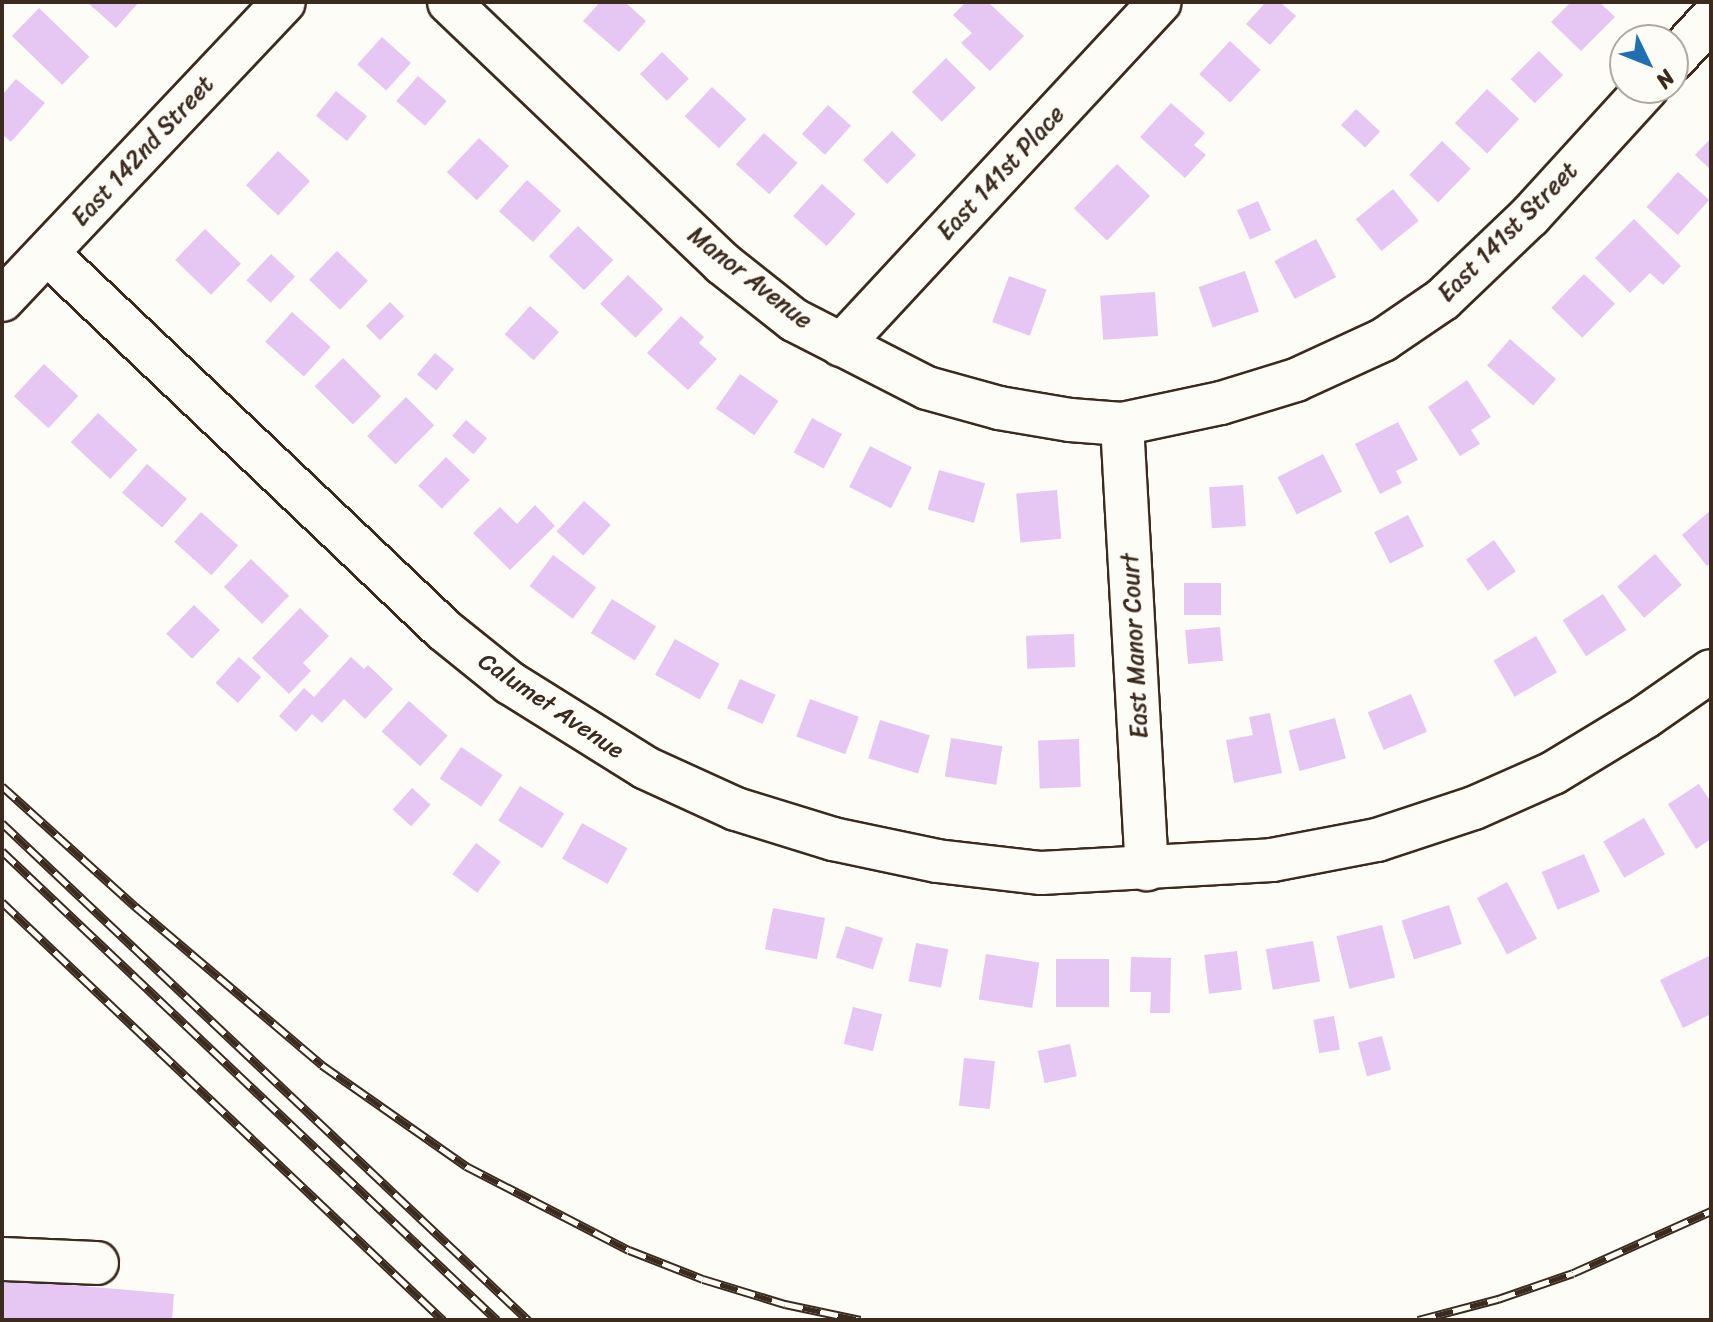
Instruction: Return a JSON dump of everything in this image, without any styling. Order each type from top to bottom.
[{"type":"street","name":"East 142nd Street","points":[[2,300],[284,2]]},
{"type":"street","name":"Manor Avenue","points":[[449,2],[722,263],[794,320],[927,388],[1070,420],[1122,424]]},
{"type":"street","name":"East 141st Place","points":[[841,345],[1160,2]]},
{"type":"street","points":[[1689,43],[1711,19]]},
{"type":"street","name":"East 141st Street","points":[[1122,424],[1221,403],[1296,380],[1383,340],[1443,299],[1530,216],[1632,104]]},
{"type":"street","name":"Calumet Avenue","points":[[47,253],[444,630],[510,683],[646,768],[736,809],[833,839],[937,861],[1041,873],[1272,860],[1377,840],[1474,808],[1553,773],[1645,717],[1711,671]]},
{"type":"street","name":"East Manor Court","points":[[1122,424],[1147,869]]},
{"type":"street","points":[[2,1259],[97,1263]]},
{"type":"building","points":[[87,2],[139,2],[116,28]]},
{"type":"building","points":[[600,2],[625,2],[646,21],[619,52],[583,21]]},
{"type":"building","points":[[966,2],[988,2],[1024,36],[990,71],[961,43],[972,33],[953,15]]},
{"type":"building","points":[[1266,2],[1280,2],[1296,16],[1270,45],[1246,24]]},
{"type":"building","points":[[1571,2],[1599,2],[1615,17],[1581,51],[1551,22]]},
{"type":"building","points":[[39,8],[89,57],[62,85],[12,36]]},
{"type":"building","points":[[382,37],[411,63],[386,91],[357,64]]},
{"type":"building","points":[[1230,41],[1261,70],[1230,103],[1199,74]]},
{"type":"building","points":[[1539,51],[1563,75],[1535,103],[1511,79]]},
{"type":"building","points":[[662,52],[689,79],[667,101],[640,74]]},
{"type":"building","points":[[946,58],[976,88],[942,122],[912,92]]},
{"type":"building","points":[[418,76],[447,101],[425,126],[396,101]]},
{"type":"building","points":[[16,79],[45,103],[11,142],[2,134],[2,95]]},
{"type":"building","points":[[712,87],[746,119],[719,148],[685,116]]},
{"type":"building","points":[[1487,89],[1519,119],[1487,153],[1455,123]]},
{"type":"building","points":[[336,91],[367,116],[347,141],[316,116]]},
{"type":"building","points":[[1171,103],[1205,133],[1194,145],[1206,155],[1185,178],[1140,137]]},
{"type":"building","points":[[828,105],[851,126],[825,155],[802,134]]},
{"type":"building","points":[[1356,109],[1380,132],[1365,148],[1341,125]]},
{"type":"building","points":[[892,131],[916,155],[887,184],[863,160]]},
{"type":"building","points":[[764,133],[797,163],[769,194],[736,164]]},
{"type":"building","points":[[479,138],[509,166],[477,200],[447,172]]},
{"type":"building","points":[[1711,138],[1711,170],[1695,155]]},
{"type":"building","points":[[1442,141],[1471,169],[1438,203],[1409,175]]},
{"type":"building","points":[[278,151],[310,181],[278,215],[246,185]]},
{"type":"building","points":[[1117,164],[1150,196],[1107,241],[1074,209]]},
{"type":"building","points":[[1678,172],[1709,200],[1678,235],[1647,207]]},
{"type":"building","points":[[527,180],[561,211],[533,242],[499,211]]},
{"type":"building","points":[[822,184],[855,214],[827,246],[793,216]]},
{"type":"building","points":[[1393,189],[1419,221],[1381,251],[1356,219]]},
{"type":"building","points":[[1258,201],[1271,230],[1250,240],[1237,210]]},
{"type":"building","points":[[1634,219],[1681,266],[1663,285],[1650,273],[1630,293],[1595,258]]},
{"type":"building","points":[[578,226],[613,260],[584,290],[549,256]]},
{"type":"building","points":[[205,229],[241,264],[211,295],[175,260]]},
{"type":"building","points":[[1316,239],[1336,277],[1295,299],[1275,261]]},
{"type":"building","points":[[337,251],[368,281],[340,310],[309,280]]},
{"type":"building","points":[[271,254],[295,277],[271,303],[246,280]]},
{"type":"building","points":[[1245,271],[1259,312],[1213,328],[1199,287]]},
{"type":"building","points":[[1584,274],[1615,304],[1582,338],[1551,308]]},
{"type":"building","points":[[628,275],[663,309],[635,338],[600,304]]},
{"type":"building","points":[[1009,276],[1047,290],[1030,336],[992,322]]},
{"type":"building","points":[[1155,292],[1158,336],[1103,340],[1100,296]]},
{"type":"building","points":[[390,302],[404,316],[380,340],[366,326]]},
{"type":"building","points":[[530,306],[559,332],[534,360],[505,334]]},
{"type":"building","points":[[292,312],[331,347],[304,377],[265,342]]},
{"type":"building","points":[[681,316],[704,337],[699,343],[717,359],[688,390],[647,353]]},
{"type":"building","points":[[1510,339],[1556,379],[1533,405],[1487,365]]},
{"type":"building","points":[[435,353],[454,369],[436,391],[417,374]]},
{"type":"building","points":[[343,358],[381,396],[353,424],[315,386]]},
{"type":"building","points":[[44,364],[78,396],[48,428],[14,396]]},
{"type":"building","points":[[740,374],[779,401],[754,435],[716,408]]},
{"type":"building","points":[[1467,380],[1491,417],[1471,430],[1480,444],[1460,456],[1428,407]]},
{"type":"building","points":[[406,397],[434,425],[395,464],[367,436]]},
{"type":"building","points":[[98,413],[137,450],[110,479],[71,442]]},
{"type":"building","points":[[812,418],[842,434],[824,468],[794,452]]},
{"type":"building","points":[[466,420],[487,438],[473,454],[452,436]]},
{"type":"building","points":[[1398,422],[1418,460],[1396,471],[1402,483],[1380,494],[1355,444]]},
{"type":"building","points":[[870,446],[912,467],[891,508],[849,487]]},
{"type":"building","points":[[1323,454],[1342,491],[1297,515],[1278,477]]},
{"type":"building","points":[[446,457],[470,480],[442,509],[418,486]]},
{"type":"building","points":[[147,464],[187,499],[162,527],[122,493]]},
{"type":"building","points":[[939,470],[985,483],[974,523],[928,509]]},
{"type":"building","points":[[1243,485],[1246,526],[1212,528],[1209,487]]},
{"type":"building","points":[[1057,490],[1061,539],[1020,542],[1016,494]]},
{"type":"building","points":[[584,501],[611,525],[583,556],[557,531]]},
{"type":"building","points":[[535,505],[555,526],[510,570],[473,533],[500,507],[517,524]]},
{"type":"building","points":[[1711,510],[1711,563],[1707,566],[1682,535]]},
{"type":"building","points":[[201,512],[238,545],[211,575],[174,542]]},
{"type":"building","points":[[1408,515],[1424,546],[1390,563],[1374,532]]},
{"type":"building","points":[[1494,540],[1516,571],[1488,591],[1466,560]]},
{"type":"building","points":[[1655,554],[1682,585],[1644,618],[1617,587]]},
{"type":"building","points":[[553,555],[596,587],[573,619],[530,586]]},
{"type":"building","points":[[251,559],[289,596],[262,624],[224,587]]},
{"type":"building","points":[[1184,583],[1221,583],[1221,615],[1184,615]]},
{"type":"building","points":[[1603,594],[1626,630],[1586,656],[1563,620]]},
{"type":"building","points":[[612,599],[656,627],[635,660],[591,633]]},
{"type":"building","points":[[194,605],[220,630],[192,659],[166,634]]},
{"type":"building","points":[[300,608],[329,636],[303,663],[311,671],[289,694],[252,658]]},
{"type":"building","points":[[1220,627],[1223,661],[1188,664],[1185,630]]},
{"type":"building","points":[[1074,634],[1075,667],[1027,669],[1026,636]]},
{"type":"building","points":[[1536,636],[1557,672],[1515,697],[1494,660]]},
{"type":"building","points":[[675,639],[720,664],[700,700],[655,675]]},
{"type":"building","points":[[239,657],[261,677],[238,703],[216,683]]},
{"type":"building","points":[[351,657],[364,669],[368,665],[393,689],[365,719],[344,699],[322,723],[312,714],[296,732],[279,716],[304,688],[314,697]]},
{"type":"building","points":[[740,679],[776,695],[763,724],[727,708]]},
{"type":"building","points":[[1411,694],[1427,732],[1384,750],[1368,712]]},
{"type":"building","points":[[810,699],[859,717],[845,754],[796,737]]},
{"type":"building","points":[[409,701],[448,736],[420,766],[382,731]]},
{"type":"building","points":[[1270,713],[1282,773],[1234,783],[1226,740],[1253,735],[1249,717]]},
{"type":"building","points":[[1335,718],[1346,759],[1300,771],[1289,730]]},
{"type":"building","points":[[880,720],[930,735],[918,773],[868,758]]},
{"type":"building","points":[[951,738],[1002,746],[996,785],[945,777]]},
{"type":"building","points":[[1079,739],[1081,787],[1040,788],[1038,740]]},
{"type":"building","points":[[461,747],[502,775],[481,806],[440,779]]},
{"type":"building","points":[[1699,784],[1711,802],[1711,839],[1696,849],[1668,804]]},
{"type":"building","points":[[520,786],[564,814],[542,848],[498,821]]},
{"type":"building","points":[[412,788],[431,805],[411,826],[393,810]]},
{"type":"building","points":[[1644,818],[1665,854],[1624,878],[1603,841]]},
{"type":"building","points":[[582,823],[627,848],[608,884],[562,859]]},
{"type":"building","points":[[476,843],[501,862],[477,893],[453,874]]},
{"type":"building","points":[[1584,854],[1600,892],[1558,910],[1542,872]]},
{"type":"building","points":[[1507,882],[1537,939],[1507,954],[1477,898]]},
{"type":"building","points":[[1449,905],[1462,944],[1414,959],[1401,920]]},
{"type":"building","points":[[773,908],[825,918],[817,959],[765,949]]},
{"type":"building","points":[[1382,925],[1395,977],[1349,989],[1336,936]]},
{"type":"building","points":[[846,926],[883,938],[873,969],[836,957]]},
{"type":"building","points":[[1313,941],[1320,981],[1273,990],[1266,949]]},
{"type":"building","points":[[916,943],[948,949],[941,988],[909,981]]},
{"type":"building","points":[[1237,951],[1242,990],[1209,994],[1204,955]]},
{"type":"building","points":[[986,954],[1039,962],[1032,1008],[979,999]]},
{"type":"building","points":[[1711,955],[1711,1014],[1683,1028],[1660,980]]},
{"type":"building","points":[[1131,957],[1171,958],[1170,1013],[1150,1013],[1151,992],[1130,992]]},
{"type":"building","points":[[1056,959],[1109,959],[1109,1007],[1056,1007]]},
{"type":"building","points":[[853,1007],[882,1014],[873,1051],[844,1044]]},
{"type":"building","points":[[1334,1016],[1340,1049],[1319,1053],[1313,1020]]},
{"type":"building","points":[[1382,1036],[1391,1070],[1367,1076],[1358,1042]]},
{"type":"building","points":[[1070,1044],[1077,1076],[1045,1083],[1038,1051]]},
{"type":"building","points":[[964,1058],[995,1061],[990,1109],[959,1106]]},
{"type":"building","points":[[2,1279],[174,1294],[172,1320],[2,1320]]},
{"type":"railway","points":[[2,786],[136,907],[322,1065],[466,1166],[629,1250],[703,1279],[785,1304],[860,1320]]},
{"type":"railway","points":[[2,823],[528,1320]]},
{"type":"railway","points":[[2,851],[497,1320]]},
{"type":"railway","points":[[2,902],[443,1320]]},
{"type":"railway","points":[[1418,1320],[1498,1299],[1573,1273],[1711,1211]]}]
